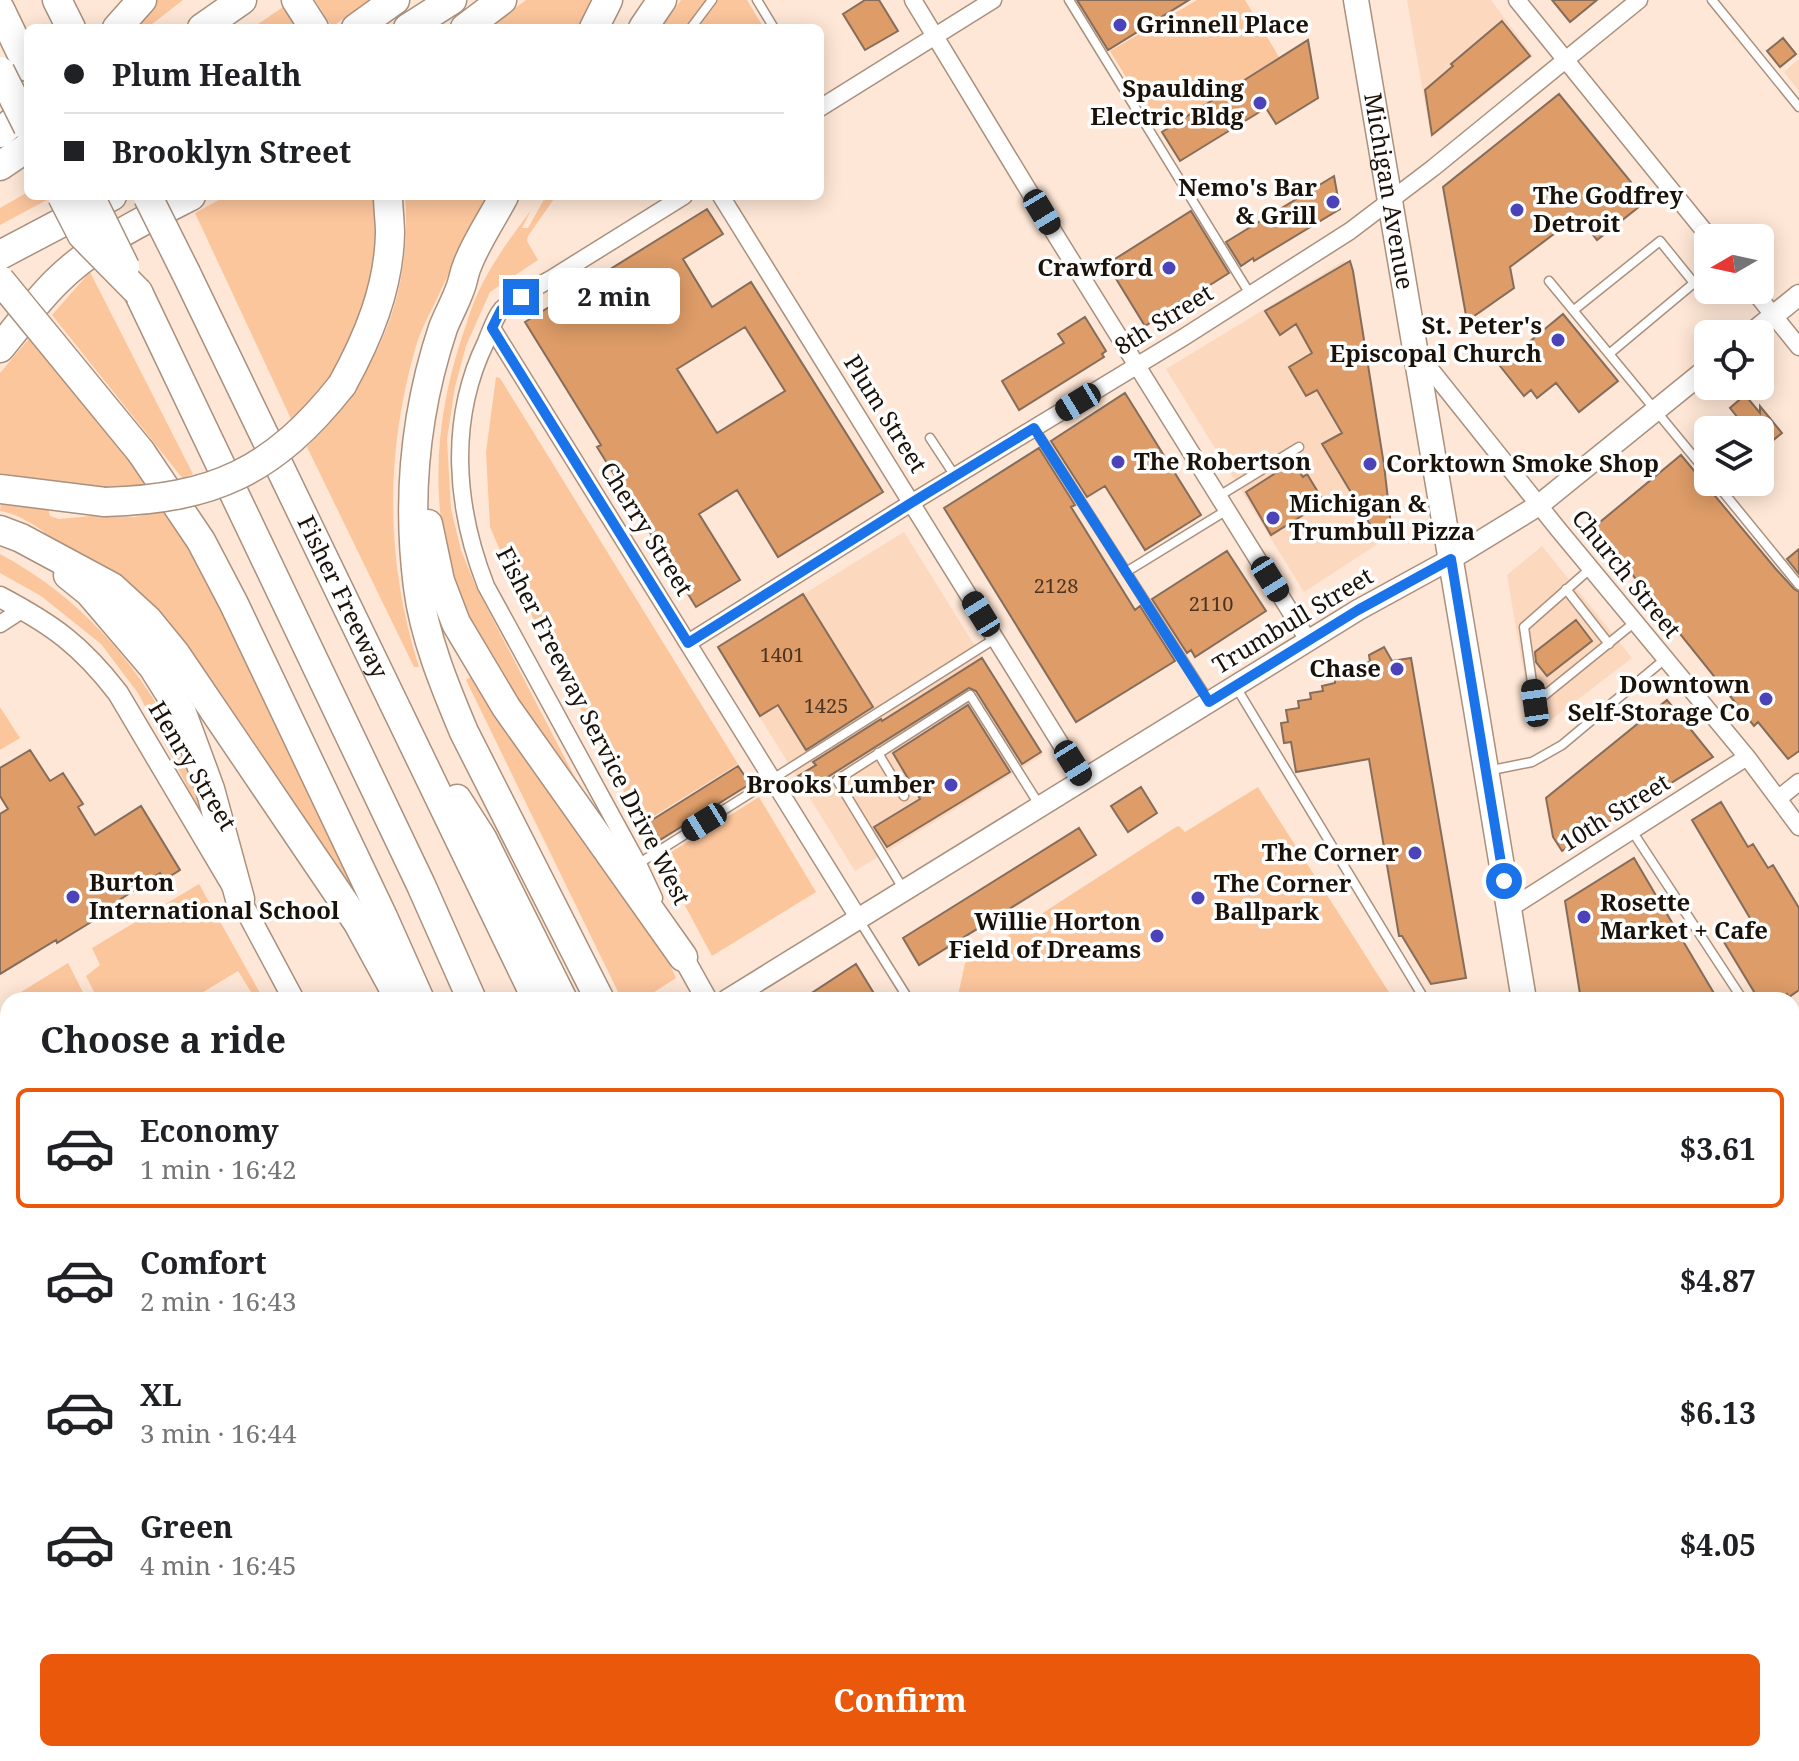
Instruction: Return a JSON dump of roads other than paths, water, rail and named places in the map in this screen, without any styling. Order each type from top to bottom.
[{"type":"highway","points":[[57,0],[71,24]]},
{"type":"highway","points":[[73,24],[75,0]]},
{"type":"highway","points":[[121,24],[142,0]]},
{"type":"highway","points":[[208,24],[242,0]]},
{"type":"highway","points":[[296,0],[311,24]]},
{"type":"highway","points":[[362,24],[395,0]]},
{"type":"highway","points":[[414,24],[452,0]]},
{"type":"highway","points":[[470,24],[502,0]]},
{"type":"highway","points":[[596,24],[608,0]]},
{"type":"highway","points":[[646,24],[662,0]]},
{"type":"highway","points":[[3,16],[24,59]]},
{"type":"highway","points":[[0,71],[24,119]]},
{"type":"highway","points":[[0,133],[24,112]]},
{"type":"highway","points":[[0,166],[24,150]]},
{"type":"highway","points":[[64,200],[82,235],[138,292]]},
{"type":"highway","points":[[92,200],[421,885],[468,992]]},
{"type":"highway","points":[[0,255],[104,200]]},
{"type":"highway","name":"Fisher Freeway","points":[[150,200],[533,992]]},
{"type":"highway","points":[[0,348],[56,282],[84,258],[125,230],[183,200]]},
{"type":"highway","points":[[0,489],[105,502],[143,501],[221,483],[274,455],[322,411],[342,385],[356,359],[382,290],[390,233],[388,200]]},
{"type":"highway","points":[[502,200],[467,265],[443,329],[427,386],[417,433],[412,505],[418,589],[446,690],[464,732],[596,992]]},
{"type":"highway","points":[[460,289],[477,272],[523,200]]},
{"type":"highway","points":[[0,280],[141,452],[201,541],[234,604],[416,992]]},
{"type":"highway","points":[[417,433],[428,527],[440,581],[456,623],[506,707],[683,957]]},
{"type":"highway","points":[[10,534],[89,592],[153,667],[182,713],[210,789],[240,899]]},
{"type":"highway","points":[[10,534],[112,587],[148,620],[175,653],[358,923],[396,992]]},
{"type":"highway","points":[[394,702],[482,838],[559,992]]},
{"type":"main road","name":"Michigan Avenue","points":[[1356,0],[1523,992]]},
{"type":"street","points":[[913,0],[1308,640]]},
{"type":"street","points":[[824,103],[993,0]]},
{"type":"street","points":[[1517,0],[1699,224]]},
{"type":"street","name":"8th Street","points":[[688,643],[1350,231],[1639,0]]},
{"type":"street","name":"Fisher Freeway Service Drive West","points":[[678,200],[501,310],[481,352],[469,389],[460,433],[460,484],[470,540],[486,586],[638,864],[703,992]]},
{"type":"street","name":"Plum Street","points":[[723,200],[1083,780]]},
{"type":"street","points":[[1768,320],[1799,295]]},
{"type":"street","points":[[1764,304],[1799,347]]},
{"type":"street","name":"Cherry Street","points":[[492,328],[859,919]]},
{"type":"street","name":"Church Street","points":[[1416,352],[1747,757],[1799,827]]},
{"type":"street","name":"Trumbull Street","points":[[740,992],[1308,640],[1539,505],[1694,379]]},
{"type":"street","name":"Henry Street","points":[[0,597],[54,628],[78,647],[118,693],[240,899],[290,992]]},
{"type":"street","points":[[0,624],[23,609]]},
{"type":"street","name":"10th Street","points":[[1509,909],[1747,757]]},
{"type":"street","points":[[1779,798],[1799,782]]},
{"type":"lane","points":[[694,24],[712,0]]},
{"type":"lane","points":[[757,0],[772,24]]},
{"type":"lane","points":[[1069,0],[1250,294]]},
{"type":"lane","points":[[1712,0],[1799,107]]},
{"type":"lane","points":[[1574,310],[1660,241],[1694,283],[1609,354]]},
{"type":"lane","points":[[1549,281],[1694,457]]},
{"type":"lane","points":[[1034,428],[1209,702]]},
{"type":"lane","points":[[930,438],[955,476]]},
{"type":"lane","points":[[1126,572],[1299,447]]},
{"type":"lane","points":[[1726,496],[1799,585]]},
{"type":"lane","points":[[1591,568],[1524,627],[1535,703],[1635,622]]},
{"type":"lane","points":[[1566,589],[1609,644]]},
{"type":"lane","points":[[638,864],[996,638]]},
{"type":"lane","points":[[1486,771],[1532,762],[1562,745],[1665,659]]},
{"type":"lane","points":[[1235,686],[1420,992]]},
{"type":"lane","points":[[905,891],[837,780],[970,695],[1041,806]]},
{"type":"lane","points":[[878,753],[904,796]]},
{"type":"lane","points":[[1632,831],[1738,992]]},
{"type":"lane","points":[[859,919],[902,992]]},
{"type":"place","name":"Grinnell Place","points":[[1120,25]]},
{"type":"place","name":"Spaulding Electric Bldg","points":[[1260,103]]},
{"type":"place","name":"Nemo's Bar & Grill","points":[[1333,202]]},
{"type":"place","name":"The Godfrey Detroit","points":[[1517,210]]},
{"type":"place","name":"Crawford","points":[[1169,268]]},
{"type":"place","name":"St. Peter's Episcopal Church","points":[[1558,340]]},
{"type":"place","name":"The Robertson","points":[[1118,462]]},
{"type":"place","name":"Corktown Smoke Shop","points":[[1370,464]]},
{"type":"place","name":"Michigan & Trumbull Pizza","points":[[1273,518]]},
{"type":"place","name":"Chase","points":[[1397,669]]},
{"type":"place","name":"Downtown Self-Storage Co","points":[[1766,699]]},
{"type":"place","name":"Brooks Lumber","points":[[951,785]]},
{"type":"place","name":"The Corner","points":[[1415,853]]},
{"type":"place","name":"Burton International School","points":[[73,897]]},
{"type":"place","name":"The Corner Ballpark","points":[[1198,898]]},
{"type":"place","name":"Rosette Market + Cafe","points":[[1584,917]]},
{"type":"place","name":"Willie Horton Field of Dreams","points":[[1157,936]]}]
